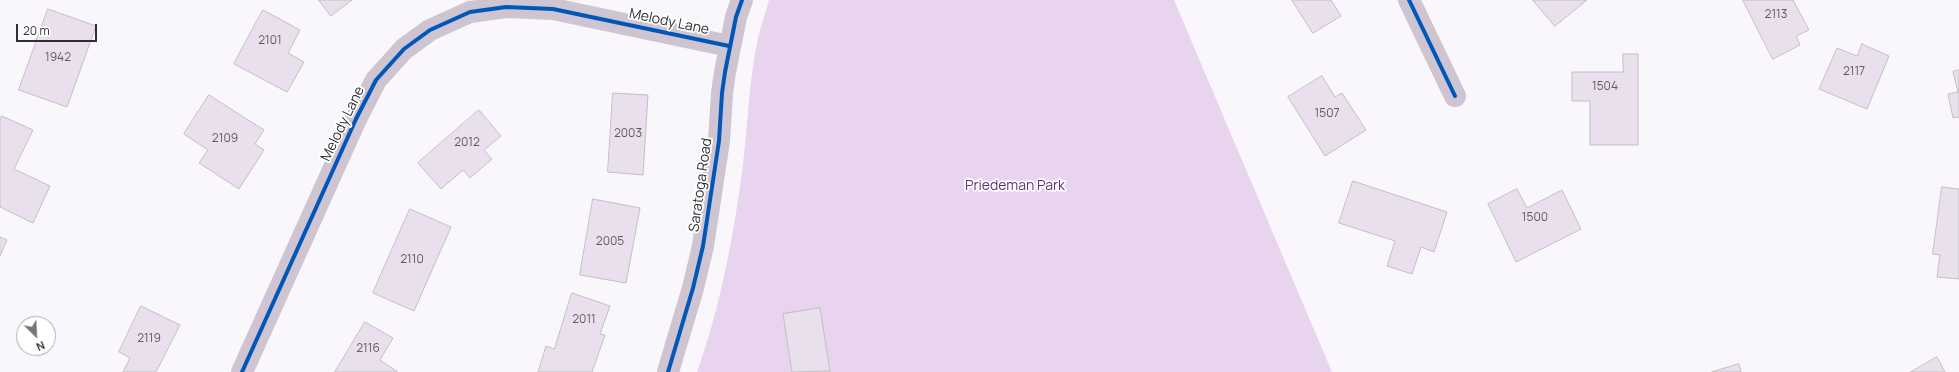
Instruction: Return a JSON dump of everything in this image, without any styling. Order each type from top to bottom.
[{"type":"street","name":"Saratoga Road","points":[[668,372],[693,288],[703,246],[719,141],[722,93],[729,46],[742,0]]},
{"type":"street","points":[[1409,0],[1456,96]]},
{"type":"street","name":"Melody Lane","points":[[242,372],[356,119],[376,80],[404,49],[430,30],[470,12],[506,7],[553,9],[729,46]]},
{"type":"green space","name":"Priedeman Park","points":[[769,0],[1174,0],[1332,372],[697,372],[713,321],[726,269],[743,164],[755,54],[759,33]]},
{"type":"building","points":[[319,0],[352,0],[331,16]]},
{"type":"building","points":[[1292,0],[1331,0],[1341,16],[1313,33]]},
{"type":"building","points":[[1533,0],[1587,0],[1555,26]]},
{"type":"building","points":[[1743,0],[1793,0],[1809,30],[1796,36],[1800,45],[1773,59]]},
{"type":"building","points":[[48,9],[96,26],[67,107],[19,90]]},
{"type":"building","points":[[263,10],[300,30],[288,53],[304,62],[287,92],[234,64]]},
{"type":"building","points":[[1862,44],[1889,56],[1867,109],[1819,89],[1837,48],[1857,56]]},
{"type":"building","points":[[1623,54],[1638,54],[1638,145],[1590,145],[1590,101],[1572,101],[1572,72],[1623,72]]},
{"type":"building","points":[[1959,70],[1959,117],[1953,118],[1948,94],[1958,92],[1953,72]]},
{"type":"building","points":[[1322,76],[1335,97],[1342,93],[1366,130],[1325,156],[1288,97]]},
{"type":"building","points":[[613,93],[648,95],[643,175],[608,172]]},
{"type":"building","points":[[209,95],[264,130],[255,144],[264,150],[239,189],[199,163],[208,150],[184,134]]},
{"type":"building","points":[[479,110],[501,136],[484,150],[492,159],[470,178],[463,170],[441,189],[418,163]]},
{"type":"building","points":[[2,116],[33,130],[14,169],[50,186],[33,223],[0,207],[0,119]]},
{"type":"building","points":[[1353,181],[1447,212],[1434,252],[1421,247],[1412,274],[1387,266],[1395,241],[1339,223]]},
{"type":"building","points":[[1942,187],[1959,189],[1959,279],[1937,277],[1940,255],[1933,254]]},
{"type":"building","points":[[1517,189],[1527,208],[1562,190],[1581,229],[1516,262],[1488,204]]},
{"type":"building","points":[[593,199],[640,208],[626,283],[580,275]]},
{"type":"building","points":[[410,209],[451,227],[414,311],[373,293]]},
{"type":"building","points":[[0,237],[7,240],[0,256]]},
{"type":"building","points":[[572,293],[610,306],[600,334],[605,335],[592,372],[538,372],[546,346],[554,349]]},
{"type":"building","points":[[141,306],[180,325],[156,372],[123,372],[130,358],[119,352]]},
{"type":"building","points":[[820,308],[830,371],[792,372],[783,314]]},
{"type":"building","points":[[365,322],[393,338],[380,360],[398,372],[335,372]]},
{"type":"building","points":[[1937,357],[1945,372],[1911,372]]},
{"type":"building","points":[[1739,364],[1741,372],[1712,372]]},
{"type":"cycle path","points":[[668,372],[693,288],[703,246],[719,141],[725,72],[736,17],[742,0]]},
{"type":"cycle path","points":[[1409,0],[1455,96]]},
{"type":"cycle path","points":[[242,372],[356,119],[376,80],[404,49],[430,30],[470,12],[506,7],[553,9],[729,46]]}]
